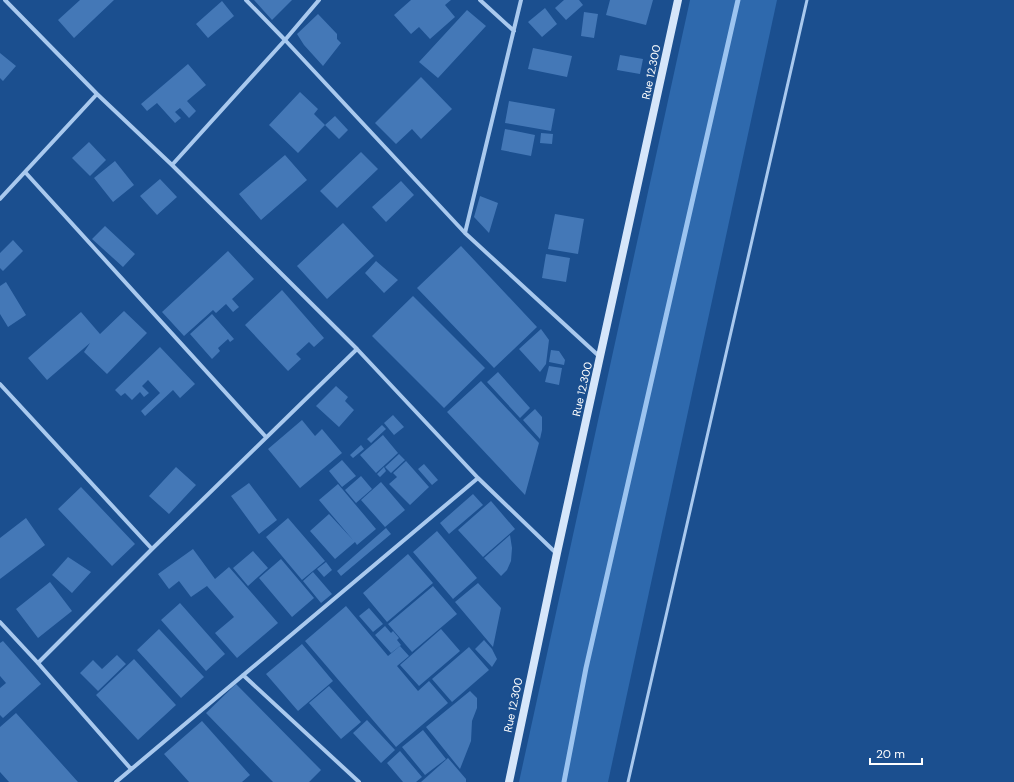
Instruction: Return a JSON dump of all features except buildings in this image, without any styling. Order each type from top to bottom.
[{"type":"street","points":[[5,0],[97,94],[172,165],[357,349],[478,478],[557,554]]},
{"type":"street","points":[[246,0],[465,233],[600,357]]},
{"type":"street","points":[[172,165],[285,40],[319,0]]},
{"type":"street","points":[[480,0],[514,31]]},
{"type":"street","points":[[465,233],[521,0]]},
{"type":"street","name":"Rue 12.300","points":[[509,782],[557,554],[678,0]]},
{"type":"street","points":[[0,199],[97,94]]},
{"type":"street","points":[[25,172],[266,437]]},
{"type":"street","points":[[38,663],[152,549],[357,349]]},
{"type":"street","points":[[0,384],[152,549]]},
{"type":"street","points":[[116,782],[478,478]]},
{"type":"street","points":[[0,622],[131,769]]},
{"type":"street","points":[[243,675],[359,782]]},
{"type":"lane","points":[[628,782],[808,0]]},
{"type":"shaded area","points":[[690,0],[777,0],[608,782],[519,782]]},
{"type":"waterway","points":[[564,782],[586,668],[738,0]]}]
